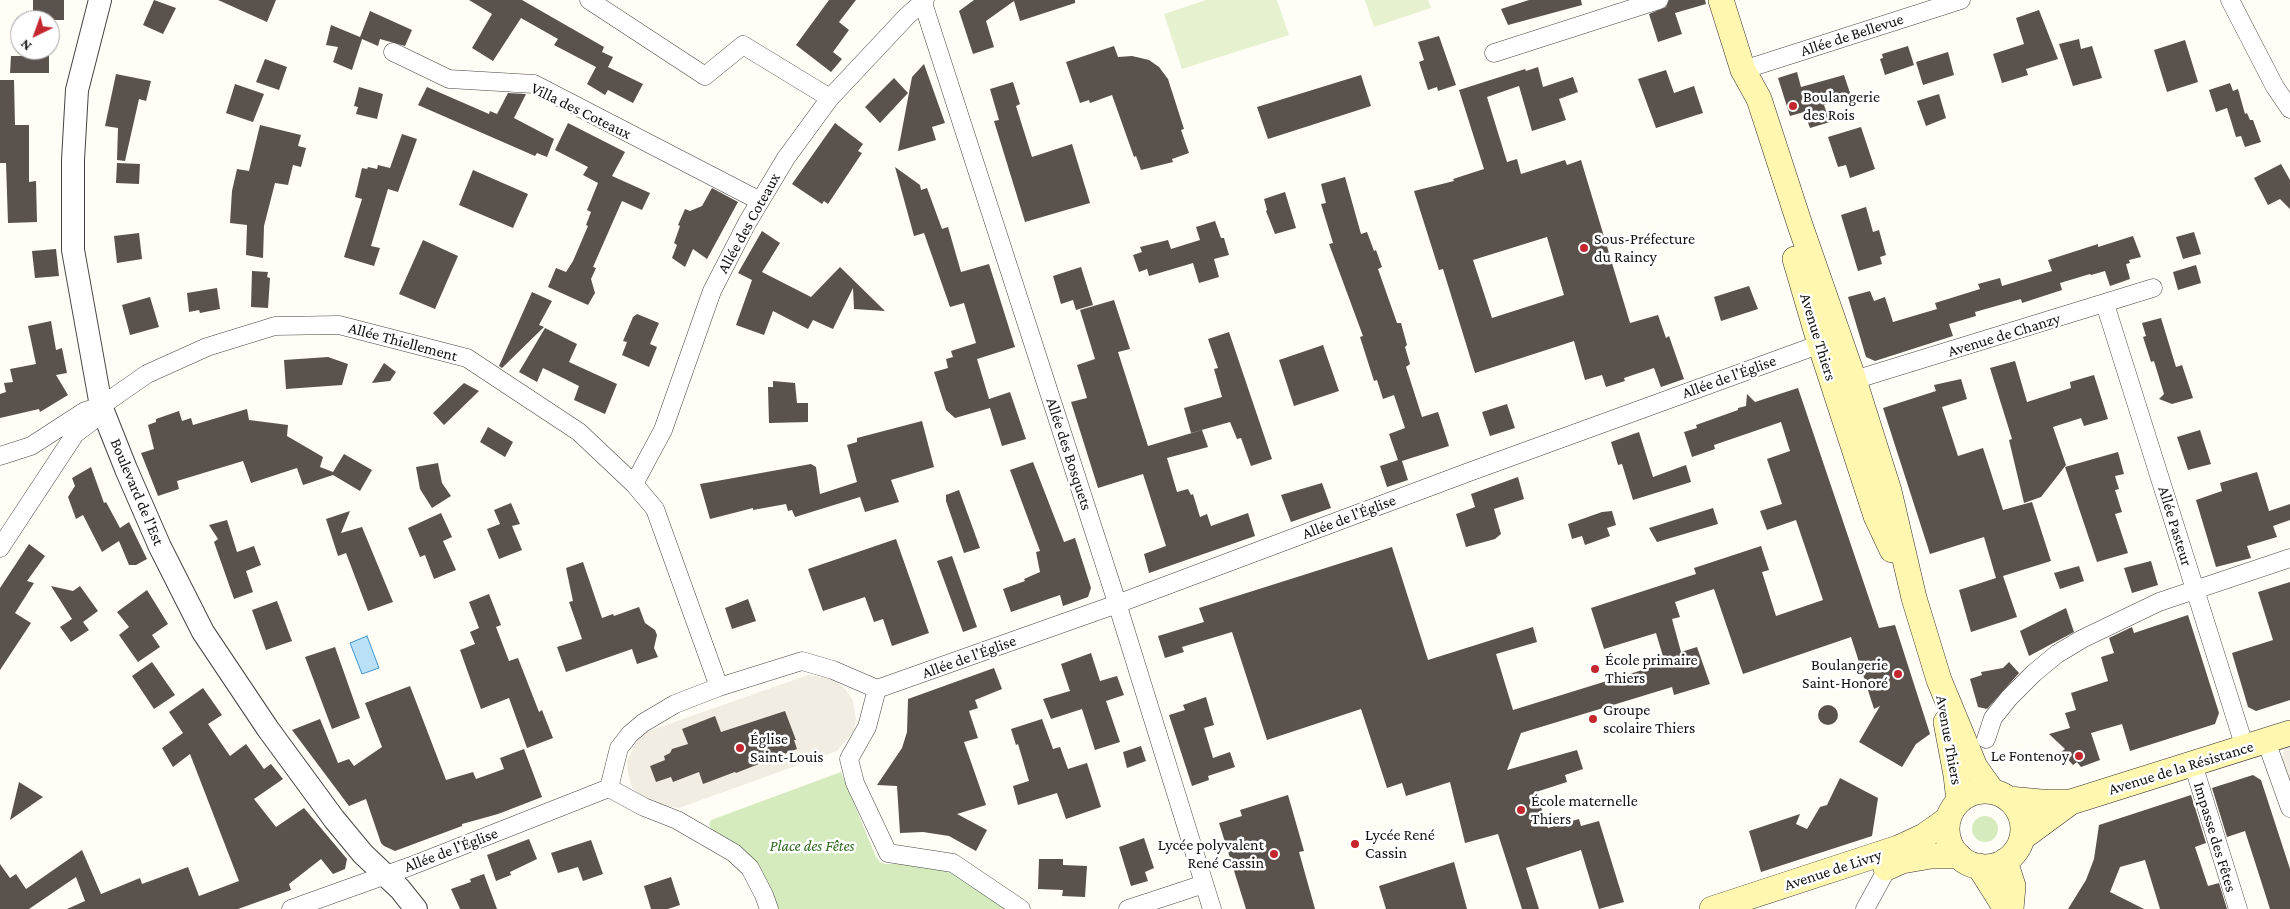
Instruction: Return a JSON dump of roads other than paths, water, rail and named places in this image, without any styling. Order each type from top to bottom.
[{"type":"main road","name":"Avenue Thiers","points":[[1721,0],[1743,70],[1759,99],[1800,225],[1854,380],[1889,491],[1914,598],[1939,680],[1975,767],[2000,795]]},
{"type":"main road","name":"Avenue Thiers","points":[[1743,70],[1746,104],[1820,344],[1876,516],[1914,598]]},
{"type":"main road","name":"Avenue Thiers","points":[[1939,680],[1949,747],[1956,774],[1954,810]]},
{"type":"main road","name":"Avenue de la Résistance","points":[[2000,795],[2041,802],[2071,802],[2290,733]]},
{"type":"main road","points":[[1969,861],[1993,866],[2005,862],[2013,855],[2022,838],[2022,816],[2017,806],[2000,795],[1980,791],[1969,794],[1954,810],[1948,839],[1969,861],[2006,909]]},
{"type":"main road","name":"Avenue de la Résistance","points":[[2022,838],[2071,802]]},
{"type":"main road","name":"Avenue de Livry","points":[[1712,909],[1898,848],[1924,836],[1954,810]]},
{"type":"main road","name":"Avenue de Livry","points":[[1754,909],[1902,861],[1931,856],[1969,861]]},
{"type":"main road","points":[[2005,862],[2013,886],[2011,909]]},
{"type":"street","name":"Boulevard de l'Est","points":[[100,0],[77,90],[73,160],[73,250],[101,406],[160,547],[204,632],[268,729],[334,819],[384,875],[400,889],[416,909]]},
{"type":"street","points":[[589,0],[705,76],[743,45],[830,98]]},
{"type":"street","name":"Allée des Coteaux","points":[[634,484],[663,430],[712,291],[760,201],[786,158],[830,98],[923,0]]},
{"type":"street","name":"Allée des Bosquets","points":[[923,0],[1117,604],[1212,909]]},
{"type":"street","points":[[1494,53],[1659,0]]},
{"type":"street","name":"Allée de Bellevue","points":[[1743,70],[1961,0]]},
{"type":"street","points":[[2230,0],[2262,63],[2290,109]]},
{"type":"street","name":"Villa des Coteaux","points":[[393,52],[449,78],[534,84],[760,201]]},
{"type":"street","name":"Avenue de Chanzy","points":[[1854,380],[2153,288]]},
{"type":"street","name":"Allée Pasteur","points":[[2105,304],[2195,589],[2256,744],[2290,808]]},
{"type":"street","name":"Allée Thiellement","points":[[0,456],[31,446],[85,411],[101,406],[147,374],[207,347],[275,326],[339,325],[467,358],[578,432],[634,484],[655,509],[719,687]]},
{"type":"street","points":[[1820,344],[1832,349],[1873,477],[1889,491]]},
{"type":"street","name":"Allée de l'Église","points":[[877,689],[1117,604],[1469,472],[1820,344]]},
{"type":"street","points":[[0,548],[76,434],[91,422],[101,406]]},
{"type":"street","points":[[1986,739],[1993,718],[2009,698],[2034,672],[2057,654],[2082,639],[2159,602],[2290,558]]},
{"type":"street","points":[[769,909],[750,868],[734,853],[677,820],[644,807],[609,788],[618,748],[643,723],[675,704],[719,687],[802,662],[834,670],[877,689],[867,728],[849,759],[855,783],[888,853],[953,863],[1021,909]]},
{"type":"street","name":"Impasse des Fêtes","points":[[2192,764],[2238,909]]},
{"type":"street","name":"Allée de l'Église","points":[[291,909],[609,788]]},
{"type":"street","points":[[1865,909],[1888,867]]},
{"type":"street","points":[[1128,909],[1204,884]]},
{"type":"water","points":[[367,636],[379,668],[362,674],[350,643]]},
{"type":"place","name":"Boulangerie des Rois","points":[[1793,106]]},
{"type":"place","name":"Sous-Préfecture du Raincy","points":[[1584,248]]},
{"type":"place","name":"École primaire Thiers","points":[[1595,669]]},
{"type":"place","name":"Boulangerie Saint-Honoré","points":[[1898,674]]},
{"type":"place","name":"Groupe scolaire Thiers","points":[[1593,719]]},
{"type":"place","name":"Église Saint-Louis","points":[[740,748]]},
{"type":"place","name":"Le Fontenoy","points":[[2079,756]]},
{"type":"place","name":"École maternelle Thiers","points":[[1521,810]]},
{"type":"place","name":"Lycée René Cassin","points":[[1355,844]]},
{"type":"place","name":"Lycée polyvalent René Cassin","points":[[1274,854]]},
{"type":"park label","name":"Place des Fêtes","points":[[812,846]]}]
